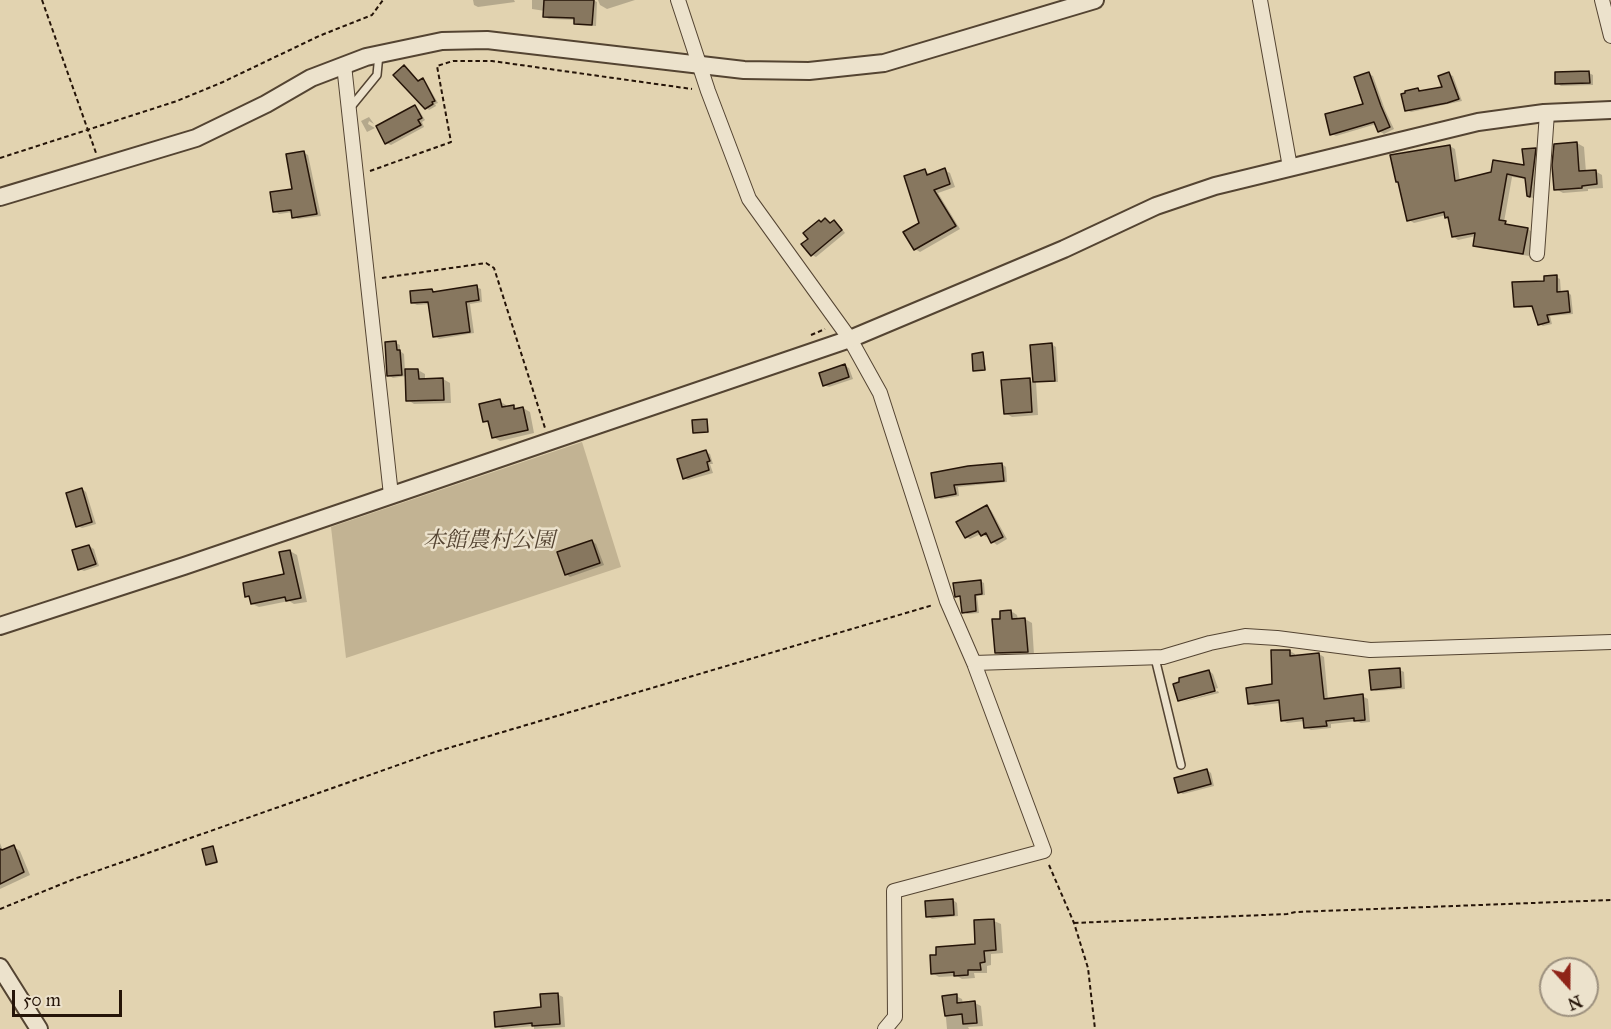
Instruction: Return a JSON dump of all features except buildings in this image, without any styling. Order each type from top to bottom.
[{"type":"street","points":[[678,0],[708,91],[749,199],[850,339],[880,393],[947,601],[974,663],[1044,851],[894,891],[895,1017],[885,1029]]},
{"type":"street","points":[[0,197],[196,138],[266,104],[311,78],[344,65],[379,54],[442,41],[487,40],[744,70],[809,71],[884,63],[1095,0]]},
{"type":"street","points":[[1260,0],[1290,167]]},
{"type":"street","points":[[1602,0],[1611,36]]},
{"type":"street","points":[[344,65],[391,495]]},
{"type":"street","points":[[0,626],[184,566],[850,339],[1064,249],[1156,206],[1215,186],[1478,122],[1548,113],[1611,110]]},
{"type":"street","points":[[1537,254],[1548,113]]},
{"type":"street","points":[[974,663],[1155,658],[1245,636],[1370,650],[1611,642]]},
{"type":"street","points":[[0,968],[39,1029]]},
{"type":"lane","points":[[349,110],[377,75],[379,54]]},
{"type":"lane","points":[[1155,658],[1181,765]]},
{"type":"path","points":[[42,0],[100,166]]},
{"type":"path","points":[[0,158],[177,101],[223,82],[319,36],[372,15],[383,0]]},
{"type":"path","points":[[356,176],[451,142],[437,66],[453,62],[492,61],[708,91]]},
{"type":"path","points":[[367,280],[486,262],[494,268],[549,441]]},
{"type":"path","points":[[0,909],[74,879],[435,752],[947,601]]},
{"type":"path","points":[[1044,851],[1074,923],[1088,968],[1095,1029]]},
{"type":"path","points":[[1074,923],[1611,900]]},
{"type":"green space","name":"本館農村公園","points":[[582,442],[621,567],[346,658],[331,527]]}]
